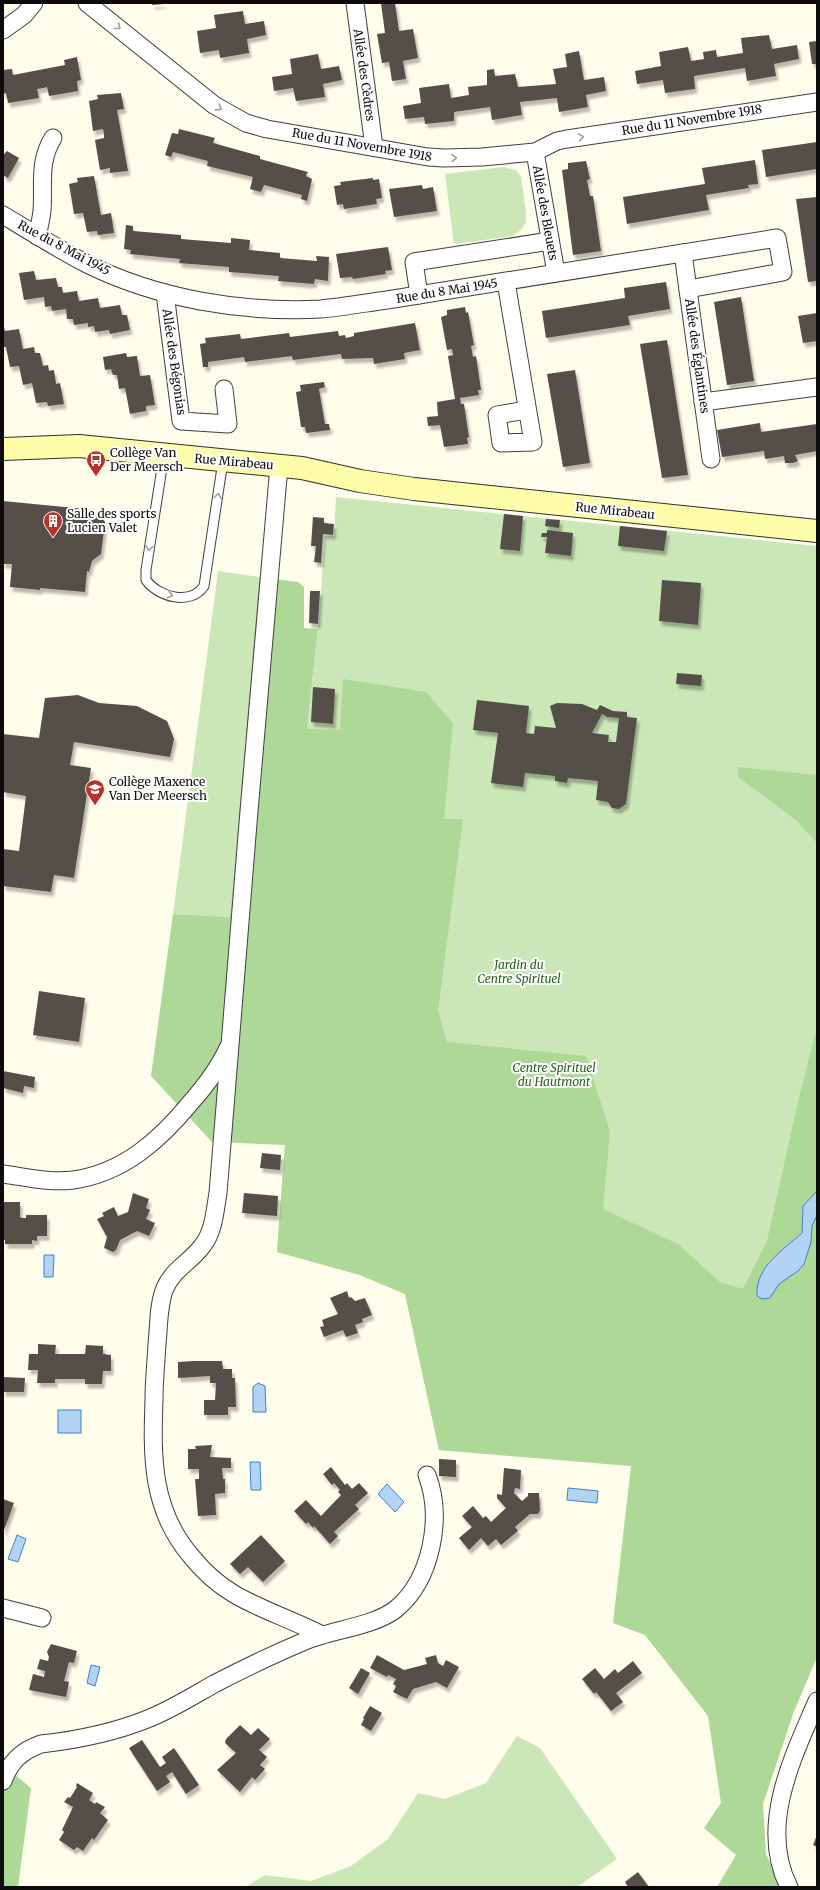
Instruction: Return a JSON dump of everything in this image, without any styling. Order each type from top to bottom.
[{"type":"main road","name":"Rue Mirabeau","points":[[4,450],[49,458],[163,462],[279,473],[316,470],[360,481],[414,489],[817,531]]},
{"type":"street","points":[[3,30],[24,15],[34,3]]},
{"type":"street","name":"Rue du 11 Novembre 1918","points":[[87,3],[214,105],[246,123],[267,129],[428,157],[482,157],[535,152],[557,141],[567,139],[817,102]]},
{"type":"street","name":"Allée des Cèdres","points":[[354,3],[374,148]]},
{"type":"street","points":[[37,236],[42,212],[42,163],[53,138]]},
{"type":"street","name":"Allée des Bleuets","points":[[535,152],[556,273]]},
{"type":"street","name":"Rue du 8 Mai 1945","points":[[3,216],[89,264],[164,293],[230,304],[291,309],[322,308],[419,295],[777,238],[783,272],[688,289]]},
{"type":"street","points":[[419,295],[414,262],[550,241]]},
{"type":"street","name":"Allée des Églantines","points":[[683,253],[711,459]]},
{"type":"street","points":[[506,282],[527,410]]},
{"type":"street","name":"Allée des Bégonias","points":[[164,293],[181,421],[228,424],[224,389]]},
{"type":"street","points":[[703,402],[817,387]]},
{"type":"street","points":[[279,473],[218,1193],[212,1224],[204,1245],[175,1273],[166,1287],[163,1296],[154,1391],[153,1443],[155,1477],[163,1508],[172,1531],[205,1572],[233,1594],[290,1618],[322,1635]]},
{"type":"street","points":[[3,1174],[46,1180],[73,1180],[99,1173],[125,1162],[148,1147],[178,1118],[211,1076],[231,1042]]},
{"type":"street","points":[[3,1781],[14,1760],[27,1750],[41,1744],[134,1724],[174,1707],[262,1661],[322,1635],[383,1616],[395,1609],[411,1593],[422,1572],[430,1547],[434,1512],[432,1487],[427,1475]]},
{"type":"street","points":[[3,1608],[42,1618]]},
{"type":"street","points":[[789,1887],[779,1856],[779,1808],[790,1766],[817,1701]]},
{"type":"lane","points":[[163,462],[146,570],[146,580],[156,590],[175,596],[193,596],[200,593],[204,586],[222,468]]},
{"type":"green space","points":[[503,167],[516,170],[521,176],[526,212],[526,222],[522,229],[513,236],[454,244],[445,174]]},
{"type":"green space","name":"Centre Spirituel du Hautmont","points":[[336,497],[817,546],[817,1481],[439,1450],[405,1294],[360,1275],[277,1252],[285,1145],[307,729],[318,629],[325,536],[334,536]]},
{"type":"green space","points":[[218,571],[259,577],[230,917],[173,914]]},
{"type":"green space","points":[[259,577],[298,582],[304,587],[304,628],[318,629],[307,729],[340,730],[343,679],[426,692],[453,723],[444,819],[463,819],[438,1011],[447,1042],[586,1056],[610,1132],[603,1209],[678,1244],[720,1282],[743,1289],[767,1241],[798,1102],[817,1027],[817,1191],[803,1206],[803,1233],[768,1262],[770,1298],[779,1284],[798,1271],[811,1242],[812,1226],[817,1215],[817,1657],[793,1714],[763,1804],[766,1854],[781,1887],[717,1887],[736,1855],[704,1828],[721,1803],[708,1716],[645,1635],[613,1623],[631,1466],[439,1450],[405,1294],[360,1275],[277,1252],[285,1145],[212,1142],[151,1076],[173,914],[230,917]]},
{"type":"green space","points":[[738,767],[817,775],[817,843],[796,820],[738,777]]},
{"type":"green space","points":[[517,1736],[540,1748],[617,1859],[577,1887],[245,1887],[265,1875],[311,1881],[351,1866],[388,1839],[418,1793],[445,1799],[486,1783]]},
{"type":"green space","points":[[3,1765],[31,1788],[18,1887],[3,1887]]},
{"type":"water","points":[[817,1191],[817,1215],[812,1226],[811,1242],[804,1264],[798,1271],[779,1284],[770,1298],[762,1299],[757,1296],[758,1286],[765,1268],[779,1253],[802,1233],[803,1206]]},
{"type":"water","points":[[44,1255],[54,1255],[53,1277],[44,1277]]},
{"type":"water","points":[[258,1383],[265,1386],[266,1412],[253,1412],[253,1387]]},
{"type":"water","points":[[58,1410],[81,1410],[81,1433],[58,1433]]},
{"type":"water","points":[[250,1462],[260,1462],[261,1490],[251,1490]]},
{"type":"water","points":[[387,1484],[404,1502],[395,1512],[378,1494]]},
{"type":"water","points":[[568,1488],[598,1491],[597,1503],[567,1500]]},
{"type":"water","points":[[17,1535],[26,1539],[18,1562],[8,1559]]},
{"type":"water","points":[[91,1665],[100,1667],[95,1686],[87,1683]]},
{"type":"building","points":[[152,3],[164,3],[164,4],[152,5]]},
{"type":"building","points":[[381,3],[395,3],[399,31],[413,29],[418,58],[403,61],[406,79],[392,81],[389,62],[382,63],[377,34],[385,33]]},
{"type":"building","points":[[243,11],[245,24],[264,21],[266,35],[247,39],[249,53],[220,58],[219,50],[200,53],[197,31],[216,28],[214,15]]},
{"type":"building","points":[[769,35],[772,49],[797,45],[799,59],[774,64],[776,76],[747,81],[745,68],[694,76],[695,89],[665,93],[663,80],[637,84],[635,71],[661,66],[659,52],[688,47],[691,61],[704,59],[703,52],[716,50],[717,57],[743,53],[741,38]]},
{"type":"building","points":[[817,41],[817,64],[812,64],[809,42]]},
{"type":"building","points":[[579,51],[584,80],[604,77],[606,91],[586,95],[588,107],[559,112],[557,98],[520,102],[522,115],[492,120],[490,107],[454,112],[454,121],[425,124],[424,117],[405,119],[403,106],[421,103],[419,88],[449,84],[451,98],[469,95],[468,87],[487,85],[487,70],[494,69],[495,76],[515,74],[518,87],[556,84],[553,69],[567,67],[565,54]]},
{"type":"building","points":[[318,54],[321,69],[339,66],[342,80],[323,84],[325,97],[296,101],[293,88],[274,91],[272,77],[292,74],[290,59]]},
{"type":"building","points":[[77,57],[81,80],[77,81],[78,91],[49,96],[47,87],[37,89],[39,98],[8,103],[6,93],[3,94],[3,70],[12,69],[13,75],[65,65],[64,60]]},
{"type":"building","points":[[121,93],[124,109],[117,110],[128,171],[110,173],[110,168],[100,170],[95,140],[104,138],[104,134],[103,129],[93,131],[89,101],[98,99],[97,95]]},
{"type":"building","points":[[179,129],[215,138],[213,143],[260,156],[260,159],[308,172],[306,176],[312,179],[307,201],[301,199],[302,195],[264,185],[261,192],[250,189],[253,177],[207,166],[208,161],[173,152],[171,157],[165,155],[172,133],[178,134]]},
{"type":"building","points":[[817,142],[817,169],[766,177],[762,150]]},
{"type":"building","points":[[7,151],[19,158],[8,178],[3,175],[3,155]]},
{"type":"building","points":[[755,160],[758,184],[748,185],[749,188],[706,195],[709,210],[627,224],[623,197],[705,184],[702,168]]},
{"type":"building","points":[[586,161],[590,179],[587,180],[590,196],[593,196],[601,251],[573,255],[562,170],[568,169],[568,163]]},
{"type":"building","points":[[94,176],[101,215],[111,213],[114,233],[98,235],[97,231],[87,232],[83,213],[74,214],[69,184],[78,182],[77,178]]},
{"type":"building","points":[[373,178],[373,180],[379,179],[382,198],[376,199],[377,204],[344,209],[343,204],[337,205],[334,186],[341,185],[340,182]]},
{"type":"building","points":[[422,185],[423,189],[433,187],[437,211],[394,217],[389,189]]},
{"type":"building","points":[[817,197],[817,281],[808,282],[796,199]]},
{"type":"building","points":[[126,225],[133,226],[133,231],[181,235],[181,239],[231,243],[231,238],[250,240],[249,250],[280,253],[280,258],[317,261],[316,256],[329,257],[328,281],[315,279],[314,284],[278,281],[279,276],[229,272],[229,267],[179,263],[180,259],[130,254],[131,250],[124,249]]},
{"type":"building","points":[[388,247],[392,270],[385,271],[386,274],[353,279],[352,277],[340,278],[336,254]]},
{"type":"building","points":[[34,271],[36,280],[56,278],[58,287],[62,287],[63,293],[77,291],[79,301],[98,298],[100,308],[120,305],[122,315],[127,315],[130,330],[110,334],[109,330],[95,332],[94,326],[88,327],[88,323],[74,325],[73,319],[67,319],[66,309],[52,311],[51,306],[45,307],[44,297],[24,300],[19,273]]},
{"type":"building","points":[[666,282],[670,309],[628,316],[630,325],[546,338],[542,311],[625,298],[624,288]]},
{"type":"building","points":[[741,297],[754,381],[727,385],[714,302]]},
{"type":"building","points":[[465,307],[466,313],[468,312],[474,345],[471,346],[473,357],[476,356],[481,390],[478,390],[479,395],[460,398],[461,404],[464,404],[469,437],[467,438],[468,444],[444,447],[440,425],[428,426],[427,417],[438,416],[437,402],[455,399],[448,356],[453,355],[452,349],[447,350],[441,317],[447,315],[447,310]]},
{"type":"building","points":[[817,313],[817,341],[803,343],[798,316]]},
{"type":"building","points":[[415,323],[420,350],[404,353],[405,359],[374,364],[373,358],[342,359],[341,354],[293,360],[292,356],[245,362],[244,357],[208,362],[208,367],[203,367],[200,344],[206,343],[205,338],[240,334],[241,339],[289,333],[290,337],[338,331],[339,336],[345,335],[346,338],[354,336],[354,333]]},
{"type":"building","points":[[3,324],[5,331],[19,329],[23,349],[34,347],[35,353],[40,353],[43,366],[48,365],[49,371],[54,370],[56,384],[60,383],[64,404],[48,406],[47,402],[36,403],[32,383],[23,385],[19,366],[10,367],[6,347],[3,347]]},
{"type":"building","points":[[667,340],[688,475],[662,478],[640,344]]},
{"type":"building","points":[[126,353],[127,357],[137,356],[140,376],[150,375],[155,405],[146,406],[146,411],[130,414],[125,388],[119,389],[117,375],[113,375],[111,369],[105,370],[103,357]]},
{"type":"building","points":[[575,370],[590,463],[563,467],[547,374]]},
{"type":"building","points":[[324,382],[325,387],[319,389],[325,424],[329,424],[330,430],[306,433],[305,427],[301,427],[296,392],[301,391],[300,385]]},
{"type":"building","points":[[760,423],[761,432],[817,424],[817,451],[795,455],[798,461],[793,463],[785,463],[784,456],[765,459],[764,451],[722,457],[717,430]]},
{"type":"building","name":"Salle des sports Lucien Valet","points":[[3,501],[95,510],[95,513],[98,513],[105,522],[101,554],[92,561],[89,572],[87,571],[85,592],[10,587],[12,564],[3,564]]},
{"type":"building","points":[[504,514],[523,516],[520,551],[500,549]]},
{"type":"building","points":[[313,517],[324,518],[324,523],[334,524],[333,535],[323,534],[321,563],[314,562],[316,546],[311,546]]},
{"type":"building","points":[[546,519],[560,520],[559,528],[545,526]]},
{"type":"building","points":[[620,526],[667,531],[664,551],[618,546]]},
{"type":"building","points":[[547,530],[573,533],[571,556],[545,553],[547,537],[541,537],[542,533],[547,533]]},
{"type":"building","points":[[662,580],[701,583],[698,625],[659,621]]},
{"type":"building","points":[[310,591],[320,591],[318,624],[309,623]]},
{"type":"building","points":[[677,673],[702,675],[701,686],[676,684]]},
{"type":"building","points":[[313,687],[335,689],[333,724],[311,722]]},
{"type":"building","points":[[78,695],[99,703],[137,706],[167,721],[174,739],[170,757],[74,742],[70,765],[91,768],[74,878],[54,875],[51,892],[3,886],[3,849],[19,851],[26,796],[3,792],[3,734],[39,738],[45,698]]},
{"type":"building","points":[[477,700],[529,706],[526,733],[534,734],[535,726],[556,728],[550,706],[557,703],[582,704],[597,710],[600,705],[613,711],[627,712],[627,717],[637,718],[626,804],[619,809],[612,808],[608,802],[596,800],[598,781],[568,778],[567,783],[555,781],[555,776],[525,773],[523,787],[491,783],[498,733],[473,730]],"holes":[[[602,714],[607,717],[619,718],[616,742],[608,742],[609,735],[592,733]]]},
{"type":"building","points":[[39,991],[85,998],[79,1042],[33,1035]]},
{"type":"building","points":[[3,1071],[35,1077],[34,1088],[24,1086],[23,1093],[3,1088]]},
{"type":"building","points":[[262,1153],[281,1155],[280,1170],[260,1168]]},
{"type":"building","points":[[133,1193],[149,1199],[146,1208],[150,1210],[146,1219],[155,1223],[149,1236],[137,1231],[120,1240],[116,1250],[113,1252],[104,1248],[107,1237],[97,1219],[104,1216],[102,1213],[114,1207],[118,1216],[128,1212]]},
{"type":"building","points":[[244,1193],[278,1196],[277,1216],[242,1213]]},
{"type":"building","points":[[4,1202],[20,1202],[20,1217],[22,1218],[26,1218],[26,1215],[47,1215],[47,1236],[37,1236],[37,1241],[32,1240],[32,1244],[5,1244]]},
{"type":"building","points":[[347,1291],[349,1298],[351,1297],[355,1301],[365,1298],[372,1315],[362,1319],[363,1322],[355,1325],[358,1333],[346,1337],[343,1330],[324,1337],[320,1327],[324,1326],[322,1320],[338,1314],[330,1298]]},
{"type":"building","points":[[38,1344],[56,1345],[55,1354],[85,1354],[86,1345],[103,1346],[103,1354],[111,1355],[111,1371],[103,1371],[102,1384],[85,1384],[85,1379],[55,1379],[55,1383],[37,1383],[38,1370],[28,1370],[29,1354],[38,1354]]},
{"type":"building","points":[[222,1361],[223,1369],[232,1369],[232,1378],[235,1378],[236,1407],[228,1407],[228,1415],[204,1415],[204,1400],[215,1400],[216,1383],[210,1383],[210,1376],[178,1378],[178,1362]]},
{"type":"building","points":[[3,1377],[25,1378],[24,1392],[3,1392]]},
{"type":"building","points":[[212,1445],[210,1457],[231,1458],[231,1468],[222,1468],[223,1479],[225,1479],[225,1493],[215,1494],[216,1515],[198,1516],[195,1479],[199,1479],[199,1469],[188,1469],[188,1449],[196,1449],[195,1446]]},
{"type":"building","points":[[439,1459],[456,1460],[456,1477],[439,1476]]},
{"type":"building","points":[[331,1467],[345,1485],[347,1483],[352,1489],[359,1483],[368,1493],[355,1505],[359,1509],[334,1532],[338,1536],[330,1544],[314,1526],[313,1528],[308,1522],[306,1524],[294,1511],[306,1500],[321,1516],[341,1495],[338,1492],[340,1490],[334,1483],[332,1485],[323,1474]]},
{"type":"building","points":[[504,1468],[521,1470],[520,1489],[515,1488],[514,1493],[522,1501],[528,1496],[528,1493],[539,1493],[540,1510],[538,1514],[530,1514],[515,1527],[518,1531],[501,1545],[496,1539],[488,1546],[481,1538],[469,1550],[459,1538],[472,1527],[462,1516],[473,1506],[483,1518],[486,1516],[491,1522],[506,1508],[497,1498],[497,1494],[502,1495]]},
{"type":"building","points":[[3,1499],[14,1503],[3,1533]]},
{"type":"building","points":[[261,1535],[285,1561],[263,1582],[248,1567],[240,1574],[230,1564]]},
{"type":"building","points":[[51,1644],[77,1651],[74,1663],[69,1662],[64,1681],[69,1682],[66,1697],[29,1690],[33,1674],[44,1677],[45,1671],[37,1669],[40,1659],[48,1661],[49,1657],[47,1652]]},
{"type":"building","points":[[377,1655],[404,1670],[427,1664],[425,1658],[436,1655],[438,1663],[443,1666],[446,1660],[459,1667],[447,1688],[436,1682],[413,1689],[407,1699],[393,1692],[396,1686],[393,1684],[396,1679],[388,1675],[387,1677],[370,1668]]},
{"type":"building","points":[[633,1661],[642,1673],[616,1693],[623,1702],[611,1711],[596,1692],[594,1694],[582,1679],[595,1668],[604,1679],[615,1669],[618,1673]]},
{"type":"building","points":[[361,1668],[370,1673],[358,1694],[349,1688]]},
{"type":"building","points":[[370,1706],[382,1713],[371,1731],[361,1725]]},
{"type":"building","points":[[240,1725],[251,1735],[258,1728],[270,1739],[259,1750],[267,1757],[260,1765],[265,1769],[255,1780],[252,1777],[240,1792],[217,1770],[236,1753],[225,1743],[226,1739]]},
{"type":"building","points":[[142,1740],[160,1767],[166,1763],[162,1757],[174,1748],[199,1785],[186,1794],[172,1772],[166,1776],[170,1782],[157,1791],[129,1748]]},
{"type":"building","points":[[77,1783],[93,1793],[89,1800],[95,1804],[96,1802],[105,1807],[100,1813],[108,1820],[94,1840],[92,1838],[83,1851],[77,1847],[74,1850],[59,1840],[64,1832],[62,1830],[73,1807],[64,1802],[68,1797],[70,1798],[77,1787]]},
{"type":"building","points":[[817,1835],[817,1847],[813,1845]]},
{"type":"building","points":[[638,1872],[649,1887],[628,1887],[625,1882]]},
{"type":"place","name":"Collège Van Der Meersch","points":[[96,477]]},
{"type":"place","name":"Salle des sports Lucien Valet","points":[[53,538]]},
{"type":"place","name":"Collège Maxence Van Der Meersch","points":[[95,806]]},
{"type":"park label","name":"Jardin du Centre Spirituel","points":[[519,972]]}]
